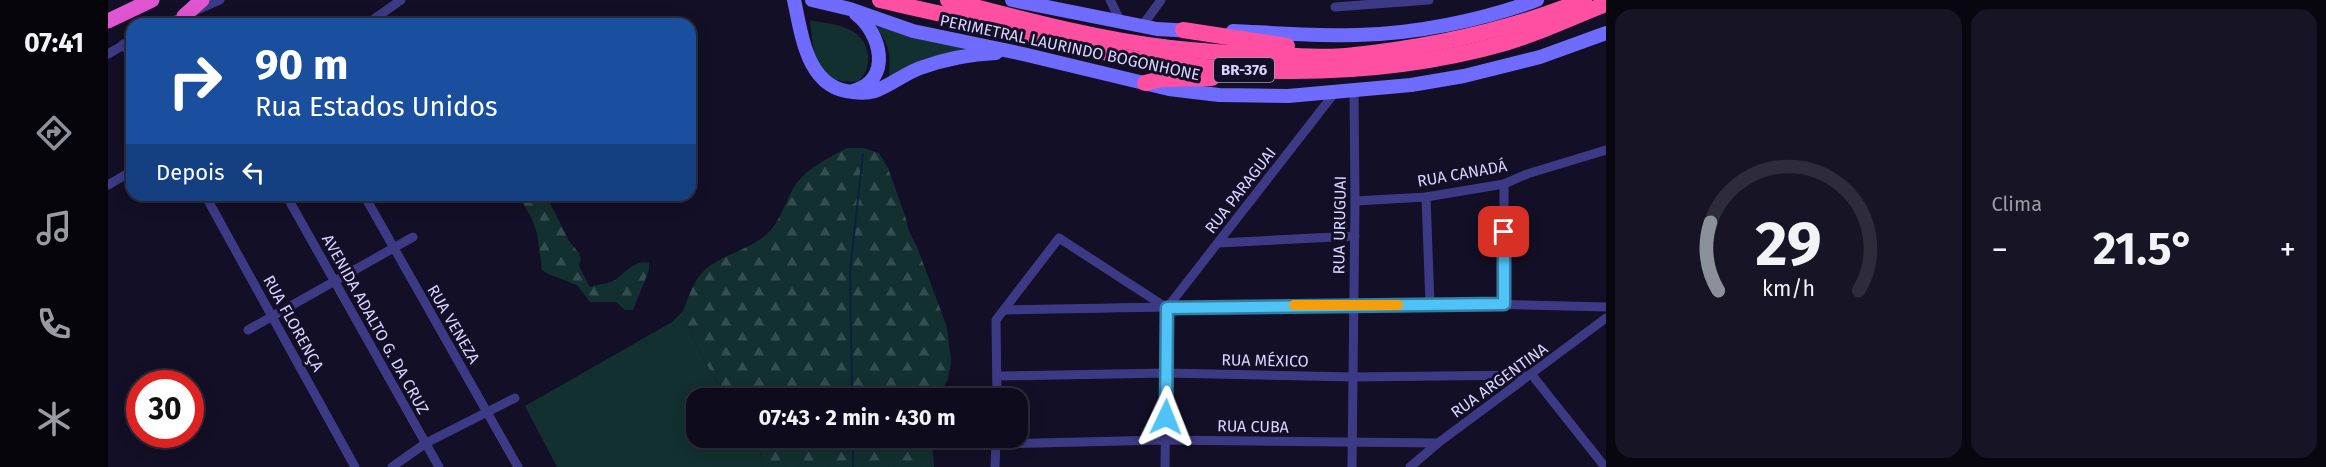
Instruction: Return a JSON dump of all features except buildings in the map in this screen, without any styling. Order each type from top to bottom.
[{"type":"highway","points":[[108,21],[152,0]]},
{"type":"highway","points":[[184,16],[202,0]]},
{"type":"highway","name":"BR-376","points":[[880,0],[1133,58],[1202,68],[1291,72],[1406,64],[1504,44],[1556,26],[1606,4]]},
{"type":"highway","name":"BR-376","points":[[948,0],[1123,41],[1246,55],[1309,57],[1346,56],[1517,24],[1584,0]]},
{"type":"highway","points":[[1183,30],[1287,46],[1396,48]]},
{"type":"highway","points":[[1144,83],[1161,79],[1192,78],[1286,79],[1341,75],[1370,68]]},
{"type":"main road","name":"PERIMETRAL LAURINDO BOGONHONE","points":[[812,0],[850,9],[913,31],[1023,54],[1169,89],[1229,95],[1288,96],[1386,89],[1464,76],[1540,57],[1606,33]]},
{"type":"main road","points":[[1012,0],[1142,26],[1183,30],[1338,36],[1376,34],[1464,21],[1510,10],[1537,0]]},
{"type":"main road","points":[[796,6],[807,55],[823,81],[836,90],[874,91],[906,74],[949,59],[982,54],[1023,54]]},
{"type":"main road","points":[[848,92],[858,90],[872,80],[878,70],[880,57],[873,31],[850,9]]},
{"type":"street","points":[[180,18],[220,0]]},
{"type":"street","points":[[376,18],[401,0]]},
{"type":"street","points":[[1110,0],[1121,22]]},
{"type":"street","points":[[1142,26],[1161,0]]},
{"type":"street","points":[[1328,0],[1338,4],[1428,0]]},
{"type":"street","points":[[108,54],[126,43]]},
{"type":"street","name":"RUA PARAGUAI","points":[[1167,308],[1336,91]]},
{"type":"street","name":"RUA URUGUAI","points":[[1352,467],[1354,91]]},
{"type":"street","name":"RUA CANADÁ","points":[[1355,201],[1426,197],[1504,184],[1527,174],[1606,150]]},
{"type":"street","points":[[108,185],[126,174]]},
{"type":"street","points":[[1504,184],[1504,304]]},
{"type":"street","points":[[1426,197],[1430,304]]},
{"type":"street","name":"RUA FLORENÇA","points":[[208,201],[355,467]]},
{"type":"street","name":"AVENIDA ADALTO G. DA CRUZ","points":[[289,201],[439,467]]},
{"type":"street","name":"RUA VENEZA","points":[[367,201],[518,467]]},
{"type":"street","points":[[1218,243],[1354,236]]},
{"type":"street","points":[[248,330],[413,237]]},
{"type":"street","points":[[996,388],[996,320],[1059,238],[1167,308]]},
{"type":"street","points":[[1005,309],[1353,304],[1606,307]]},
{"type":"street","points":[[1165,467],[1167,308]]},
{"type":"street","name":"RUA ARGENTINA","points":[[1410,467],[1438,443],[1606,318]]},
{"type":"street","name":"RUA MÉXICO","points":[[997,376],[1167,373],[1354,377],[1532,375]]},
{"type":"street","points":[[1532,375],[1605,467]]},
{"type":"street","points":[[392,467],[426,443],[515,398]]},
{"type":"street","name":"RUA CUBA","points":[[1028,441],[1438,443]]},
{"type":"street","points":[[995,467],[996,448]]},
{"type":"green space","points":[[810,20],[846,28],[860,38],[865,45],[868,59],[864,75],[859,81],[834,79],[825,73],[815,55]]},
{"type":"green space","points":[[876,26],[973,51],[889,78],[888,50]]},
{"type":"green space","points":[[847,148],[864,148],[879,153],[888,168],[909,231],[947,327],[951,362],[948,379],[943,388],[723,388],[703,358],[683,311],[698,278],[708,267],[754,243],[771,230],[793,189],[803,176]]},
{"type":"green space","points":[[522,201],[549,201],[569,241],[579,253],[581,259],[579,266],[590,287],[615,280],[626,270],[639,263],[649,263],[649,270],[633,310],[625,310],[616,302],[590,302],[577,285],[542,270],[537,233]]},
{"type":"green space","points":[[683,311],[703,358],[723,388],[686,388],[686,448],[759,448],[763,467],[557,467],[525,406],[672,322]]},
{"type":"green space","points":[[759,448],[933,448],[934,467],[763,467]]},
{"type":"waterway","points":[[852,388],[850,271],[863,154]]},
{"type":"waterway","points":[[853,448],[853,467]]},
{"type":"slow traffic","points":[[1294,305],[1398,305]]},
{"type":"route","points":[[1166,417],[1167,308],[1504,304],[1504,232]]}]
